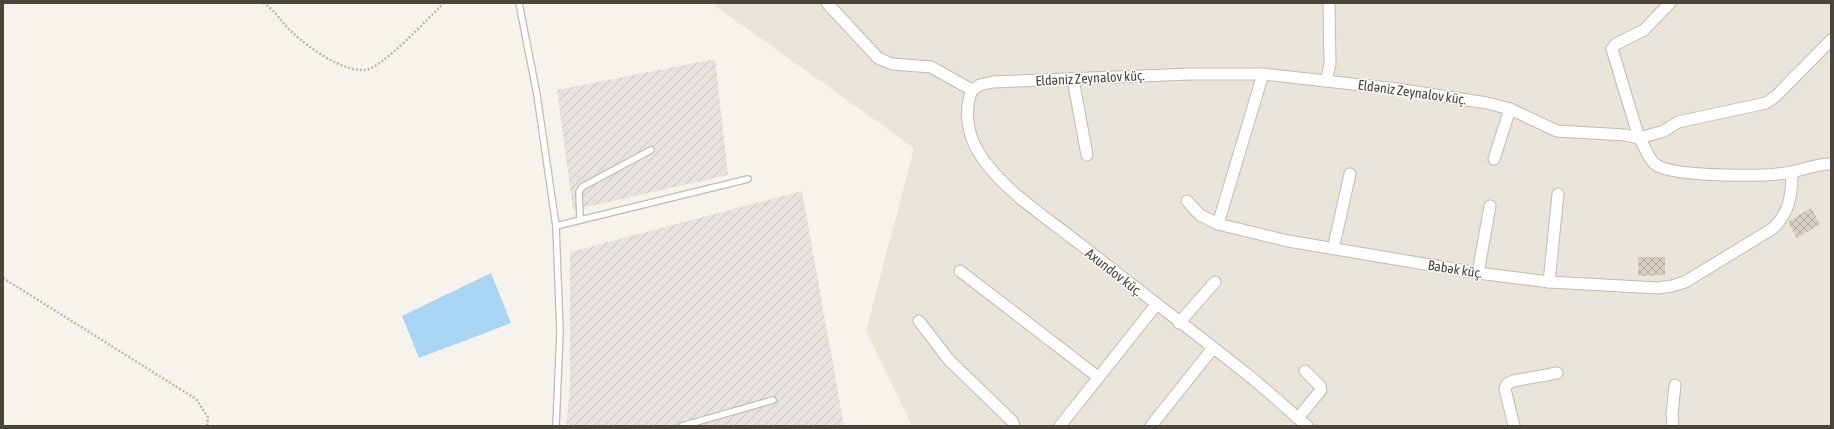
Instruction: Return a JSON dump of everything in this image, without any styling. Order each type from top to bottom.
[{"type":"street","points":[[827,3],[878,58],[892,64],[931,67],[972,90]]},
{"type":"street","points":[[1326,81],[1330,64],[1329,3]]},
{"type":"street","points":[[1670,3],[1644,30],[1616,44],[1612,49],[1639,138],[1652,162],[1658,166],[1669,169],[1727,176],[1792,172],[1807,167],[1831,164]]},
{"type":"street","points":[[1639,138],[1664,131],[1678,122],[1766,103],[1776,96],[1831,40]]},
{"type":"street","name":"Eldəniz Zeynalov küç.","points":[[972,90],[993,82],[1190,74],[1262,74],[1397,89],[1488,103],[1510,109],[1557,131],[1625,135],[1639,138]]},
{"type":"street","points":[[1218,224],[1262,74]]},
{"type":"street","points":[[1073,79],[1087,155]]},
{"type":"street","name":"Axundov küç.","points":[[972,90],[968,101],[967,116],[978,152],[985,163],[1022,198],[1156,305],[1243,371],[1307,426]]},
{"type":"street","points":[[1494,159],[1510,109]]},
{"type":"street","name":"Babək küç.","points":[[1187,201],[1200,215],[1218,224],[1288,241],[1478,273],[1549,282],[1658,288],[1685,282],[1772,229],[1780,222],[1792,195],[1792,172]]},
{"type":"street","points":[[1333,249],[1350,174]]},
{"type":"street","points":[[1549,282],[1558,194]]},
{"type":"street","points":[[1478,273],[1490,206]]},
{"type":"street","points":[[960,271],[1098,377]]},
{"type":"street","points":[[1179,323],[1215,282]]},
{"type":"street","points":[[1060,426],[1156,305]]},
{"type":"street","points":[[919,321],[949,360],[1012,421],[1014,426]]},
{"type":"street","points":[[1151,426],[1213,348]]},
{"type":"street","points":[[1298,418],[1321,390],[1320,386],[1305,371]]},
{"type":"street","points":[[1514,426],[1506,389],[1507,384],[1513,381],[1557,373]]},
{"type":"street","points":[[1673,426],[1672,414],[1675,385]]},
{"type":"lane","points":[[519,3],[537,95],[556,226],[560,331],[556,426]]},
{"type":"lane","points":[[580,220],[579,192],[582,188],[651,150]]},
{"type":"lane","points":[[556,226],[748,179]]},
{"type":"lane","points":[[682,426],[773,400]]},
{"type":"path","points":[[263,3],[269,6],[292,33],[318,53],[350,69],[367,70],[386,59],[444,3]]},
{"type":"path","points":[[3,278],[196,399],[208,417],[207,426]]},
{"type":"shaded area","points":[[711,3],[1831,3],[1831,426],[912,426],[866,331],[914,148]]},
{"type":"shaded area","points":[[715,59],[728,175],[573,210],[557,90]]},
{"type":"shaded area","points":[[802,191],[844,426],[566,426],[570,389],[570,252]]},
{"type":"water","points":[[491,273],[511,323],[419,358],[402,316]]},
{"type":"building","points":[[1811,208],[1820,224],[1797,238],[1788,222]]},
{"type":"building","points":[[1638,257],[1665,257],[1665,275],[1638,276]]}]
